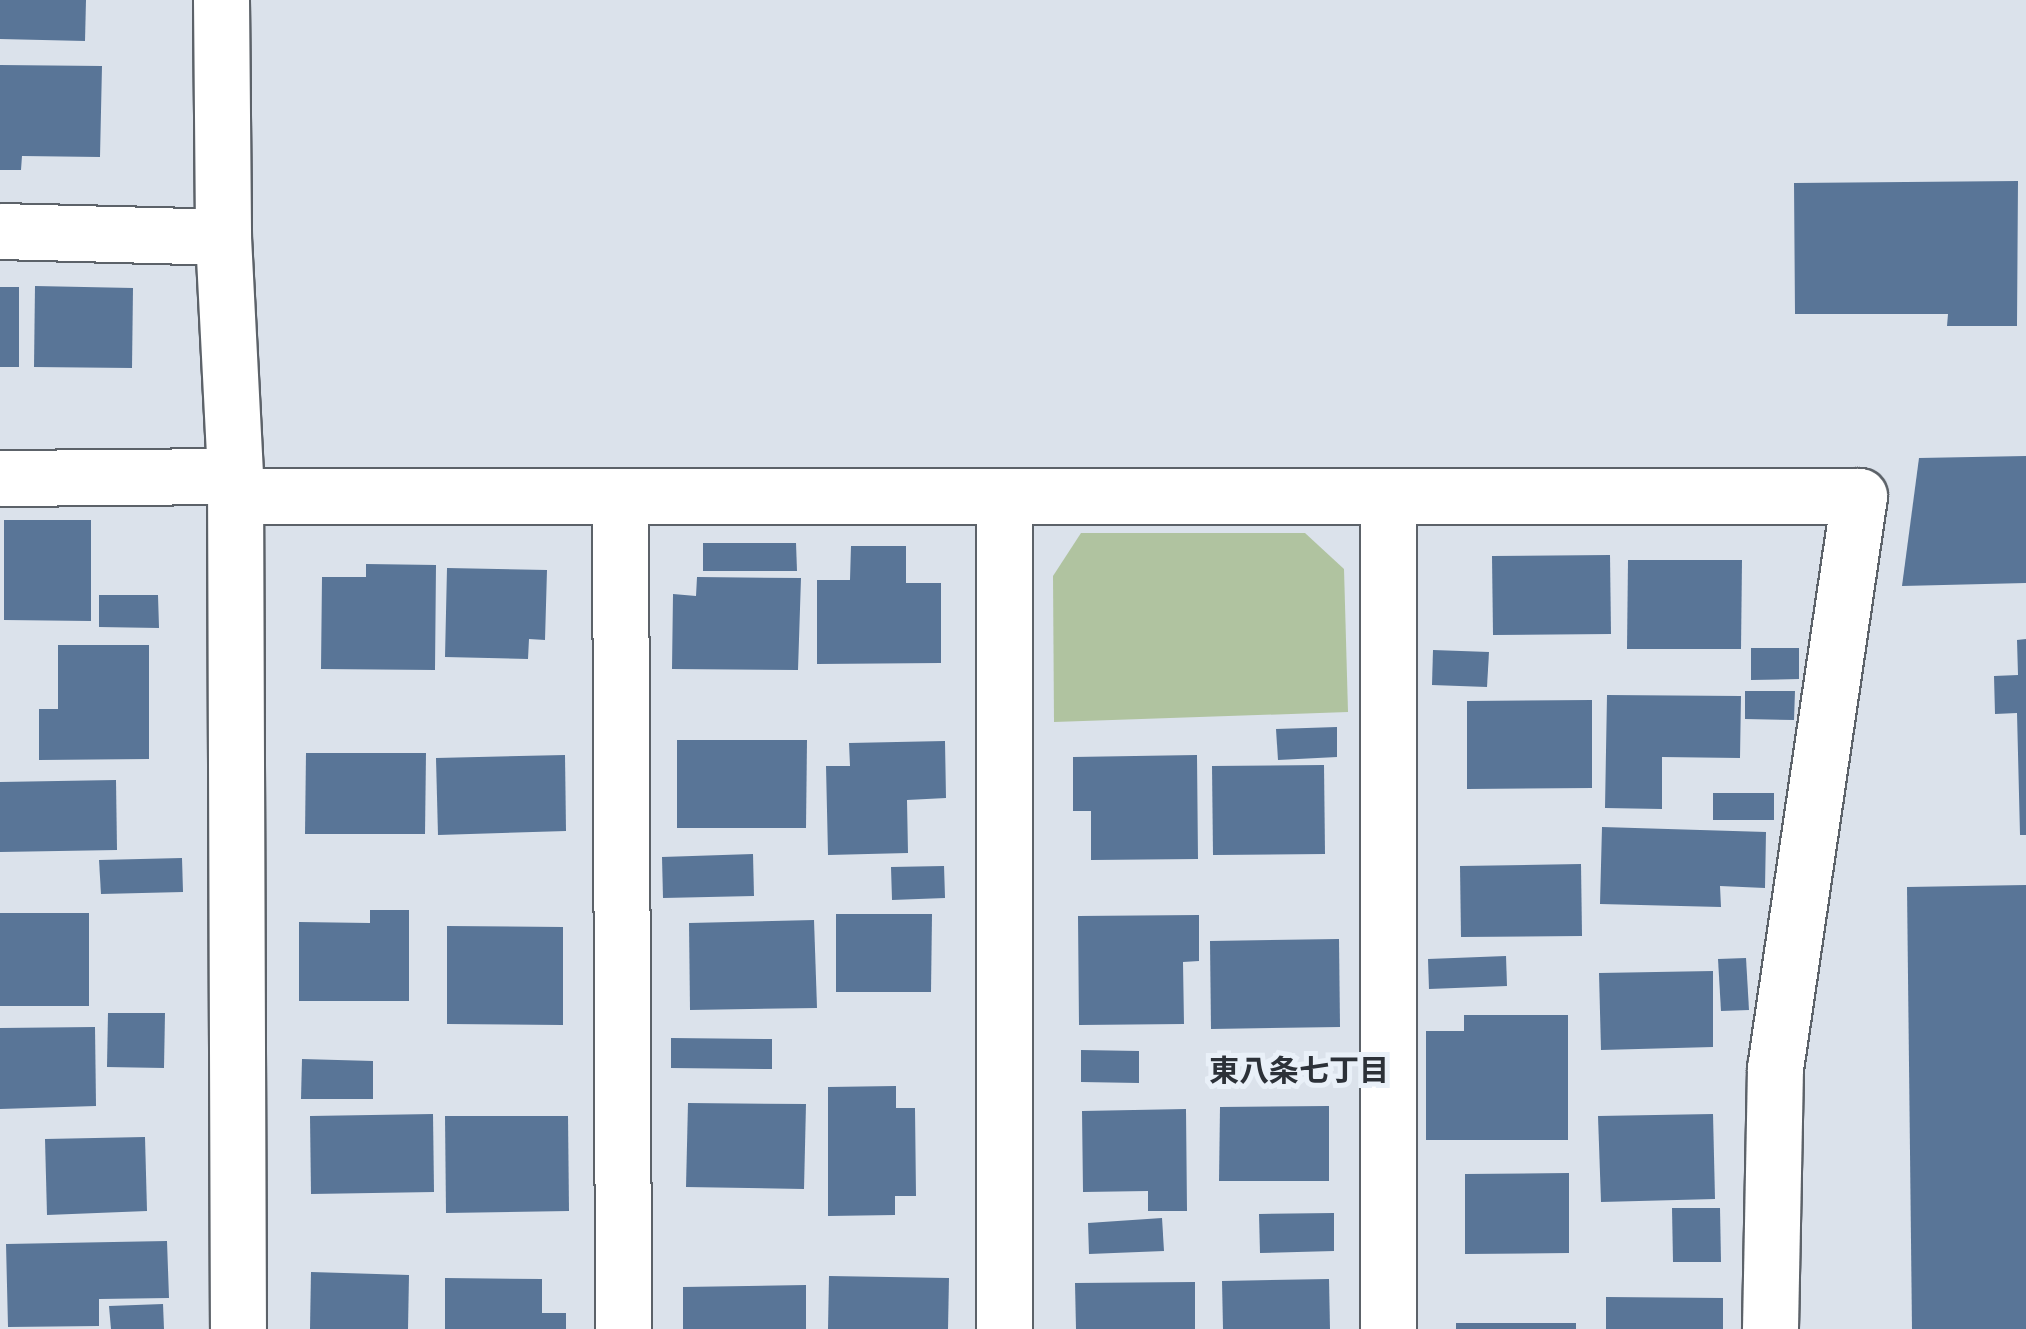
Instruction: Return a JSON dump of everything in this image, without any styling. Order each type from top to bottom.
[{"type":"street","points":[[221,0],[223,237],[235,486],[238,1329]]},
{"type":"street","points":[[0,231],[223,237]]},
{"type":"street","points":[[0,478],[620,498],[1859,496],[1775,1068],[1770,1329]]},
{"type":"street","points":[[1388,497],[1388,1329]]},
{"type":"street","points":[[620,498],[623,1329]]},
{"type":"street","points":[[1004,498],[1004,1329]]},
{"type":"green space","points":[[1081,533],[1305,533],[1344,569],[1348,712],[1054,722],[1053,576]]},
{"type":"building","points":[[0,0],[86,0],[85,41],[0,39]]},
{"type":"building","points":[[0,65],[102,66],[100,157],[22,156],[21,170],[0,170]]},
{"type":"building","points":[[2018,181],[2017,326],[1947,326],[1948,314],[1795,314],[1794,183]]},
{"type":"building","points":[[35,286],[133,288],[132,368],[34,367]]},
{"type":"building","points":[[0,287],[19,287],[19,367],[0,367]]},
{"type":"building","points":[[2026,456],[2026,583],[1902,586],[1919,458]]},
{"type":"building","points":[[4,520],[91,520],[91,621],[4,620]]},
{"type":"building","points":[[703,543],[796,543],[797,571],[703,571]]},
{"type":"building","points":[[851,546],[906,546],[906,583],[941,583],[941,663],[817,664],[817,580],[850,580]]},
{"type":"building","points":[[1610,555],[1611,634],[1493,635],[1492,556]]},
{"type":"building","points":[[1628,560],[1742,560],[1741,649],[1627,649]]},
{"type":"building","points":[[366,564],[436,565],[435,670],[321,669],[322,577],[366,577]]},
{"type":"building","points":[[447,568],[547,570],[545,640],[529,639],[528,659],[445,657]]},
{"type":"building","points":[[697,577],[801,578],[798,670],[672,669],[673,594],[696,596]]},
{"type":"building","points":[[99,595],[158,595],[159,628],[99,627]]},
{"type":"building","points":[[2026,639],[2026,835],[2020,835],[2017,713],[1995,714],[1994,676],[2018,675],[2017,640]]},
{"type":"building","points":[[58,645],[149,645],[149,759],[39,760],[39,709],[58,709]]},
{"type":"building","points":[[1751,648],[1799,648],[1799,679],[1751,680]]},
{"type":"building","points":[[1433,650],[1489,652],[1487,687],[1432,685]]},
{"type":"building","points":[[1745,691],[1795,691],[1794,720],[1745,719]]},
{"type":"building","points":[[1607,695],[1741,696],[1740,758],[1662,757],[1662,809],[1605,808]]},
{"type":"building","points":[[1592,700],[1592,788],[1467,789],[1467,701]]},
{"type":"building","points":[[1337,727],[1337,757],[1278,760],[1276,729]]},
{"type":"building","points":[[677,740],[807,740],[806,828],[677,828]]},
{"type":"building","points":[[945,741],[946,798],[907,800],[908,853],[828,855],[826,766],[850,766],[849,743]]},
{"type":"building","points":[[306,753],[426,753],[425,834],[305,834]]},
{"type":"building","points":[[565,755],[566,831],[438,835],[436,758]]},
{"type":"building","points":[[1197,755],[1198,859],[1091,860],[1091,811],[1073,811],[1073,757]]},
{"type":"building","points":[[1324,765],[1325,854],[1213,855],[1212,766]]},
{"type":"building","points":[[116,780],[117,850],[0,852],[0,782]]},
{"type":"building","points":[[1713,793],[1774,793],[1774,820],[1713,820]]},
{"type":"building","points":[[1602,827],[1766,832],[1765,888],[1720,886],[1721,907],[1600,904]]},
{"type":"building","points":[[753,854],[754,896],[663,898],[662,857]]},
{"type":"building","points":[[182,858],[183,892],[101,894],[99,860]]},
{"type":"building","points":[[1581,864],[1582,936],[1461,937],[1460,866]]},
{"type":"building","points":[[944,866],[945,898],[892,900],[891,867]]},
{"type":"building","points":[[2026,885],[2026,1329],[1912,1329],[1907,887]]},
{"type":"building","points":[[370,910],[409,910],[409,1001],[299,1001],[299,922],[370,923]]},
{"type":"building","points":[[0,913],[89,913],[89,1006],[0,1006]]},
{"type":"building","points":[[836,914],[932,914],[931,992],[836,992]]},
{"type":"building","points":[[1199,915],[1199,961],[1183,962],[1184,1024],[1079,1025],[1078,916]]},
{"type":"building","points":[[814,920],[817,1008],[690,1010],[689,923]]},
{"type":"building","points":[[447,926],[563,927],[563,1025],[447,1024]]},
{"type":"building","points":[[1339,939],[1340,1027],[1211,1029],[1210,941]]},
{"type":"building","points":[[1506,956],[1507,986],[1429,989],[1428,959]]},
{"type":"building","points":[[1746,958],[1749,1010],[1721,1011],[1718,959]]},
{"type":"building","points":[[1713,971],[1713,1047],[1601,1050],[1599,973]]},
{"type":"building","points":[[108,1013],[165,1013],[164,1068],[107,1067]]},
{"type":"building","points":[[1464,1015],[1568,1015],[1568,1140],[1426,1140],[1426,1031],[1464,1031]]},
{"type":"building","points":[[95,1027],[96,1106],[0,1109],[0,1028]]},
{"type":"building","points":[[671,1038],[772,1039],[772,1069],[671,1068]]},
{"type":"building","points":[[1081,1050],[1139,1051],[1139,1083],[1081,1082]]},
{"type":"building","points":[[302,1059],[373,1061],[373,1099],[301,1099]]},
{"type":"building","points":[[896,1086],[896,1108],[915,1108],[916,1196],[895,1196],[895,1215],[828,1216],[828,1087]]},
{"type":"building","points":[[688,1103],[806,1104],[804,1189],[686,1187]]},
{"type":"building","points":[[1329,1106],[1329,1181],[1219,1181],[1220,1107]]},
{"type":"building","points":[[1186,1109],[1187,1211],[1148,1211],[1148,1191],[1083,1192],[1082,1111]]},
{"type":"building","points":[[433,1114],[434,1192],[311,1194],[310,1116]]},
{"type":"building","points":[[1713,1114],[1715,1199],[1601,1202],[1598,1116]]},
{"type":"building","points":[[445,1116],[568,1116],[569,1211],[446,1213]]},
{"type":"building","points":[[145,1137],[147,1211],[47,1215],[45,1139]]},
{"type":"building","points":[[1569,1173],[1569,1253],[1465,1254],[1465,1174]]},
{"type":"building","points":[[1672,1208],[1720,1208],[1721,1262],[1673,1262]]},
{"type":"building","points":[[1334,1213],[1334,1251],[1260,1253],[1259,1214]]},
{"type":"building","points":[[1162,1218],[1164,1251],[1089,1254],[1088,1223]]},
{"type":"building","points":[[167,1241],[169,1298],[99,1299],[99,1326],[8,1327],[6,1244]]},
{"type":"building","points":[[311,1272],[409,1275],[408,1329],[310,1329]]},
{"type":"building","points":[[829,1276],[949,1278],[948,1329],[828,1329]]},
{"type":"building","points":[[445,1278],[542,1279],[542,1313],[566,1313],[566,1329],[445,1329]]},
{"type":"building","points":[[1329,1279],[1330,1329],[1223,1329],[1222,1281]]},
{"type":"building","points":[[1195,1282],[1195,1329],[1076,1329],[1075,1283]]},
{"type":"building","points":[[806,1285],[806,1329],[683,1329],[683,1287]]},
{"type":"building","points":[[1606,1297],[1723,1298],[1723,1329],[1606,1329]]},
{"type":"building","points":[[163,1304],[164,1329],[111,1329],[109,1306]]},
{"type":"building","points":[[1456,1323],[1576,1323],[1576,1329],[1456,1329]]},
{"type":"district","name":"東八条七丁目","points":[[1299,1069]]}]
